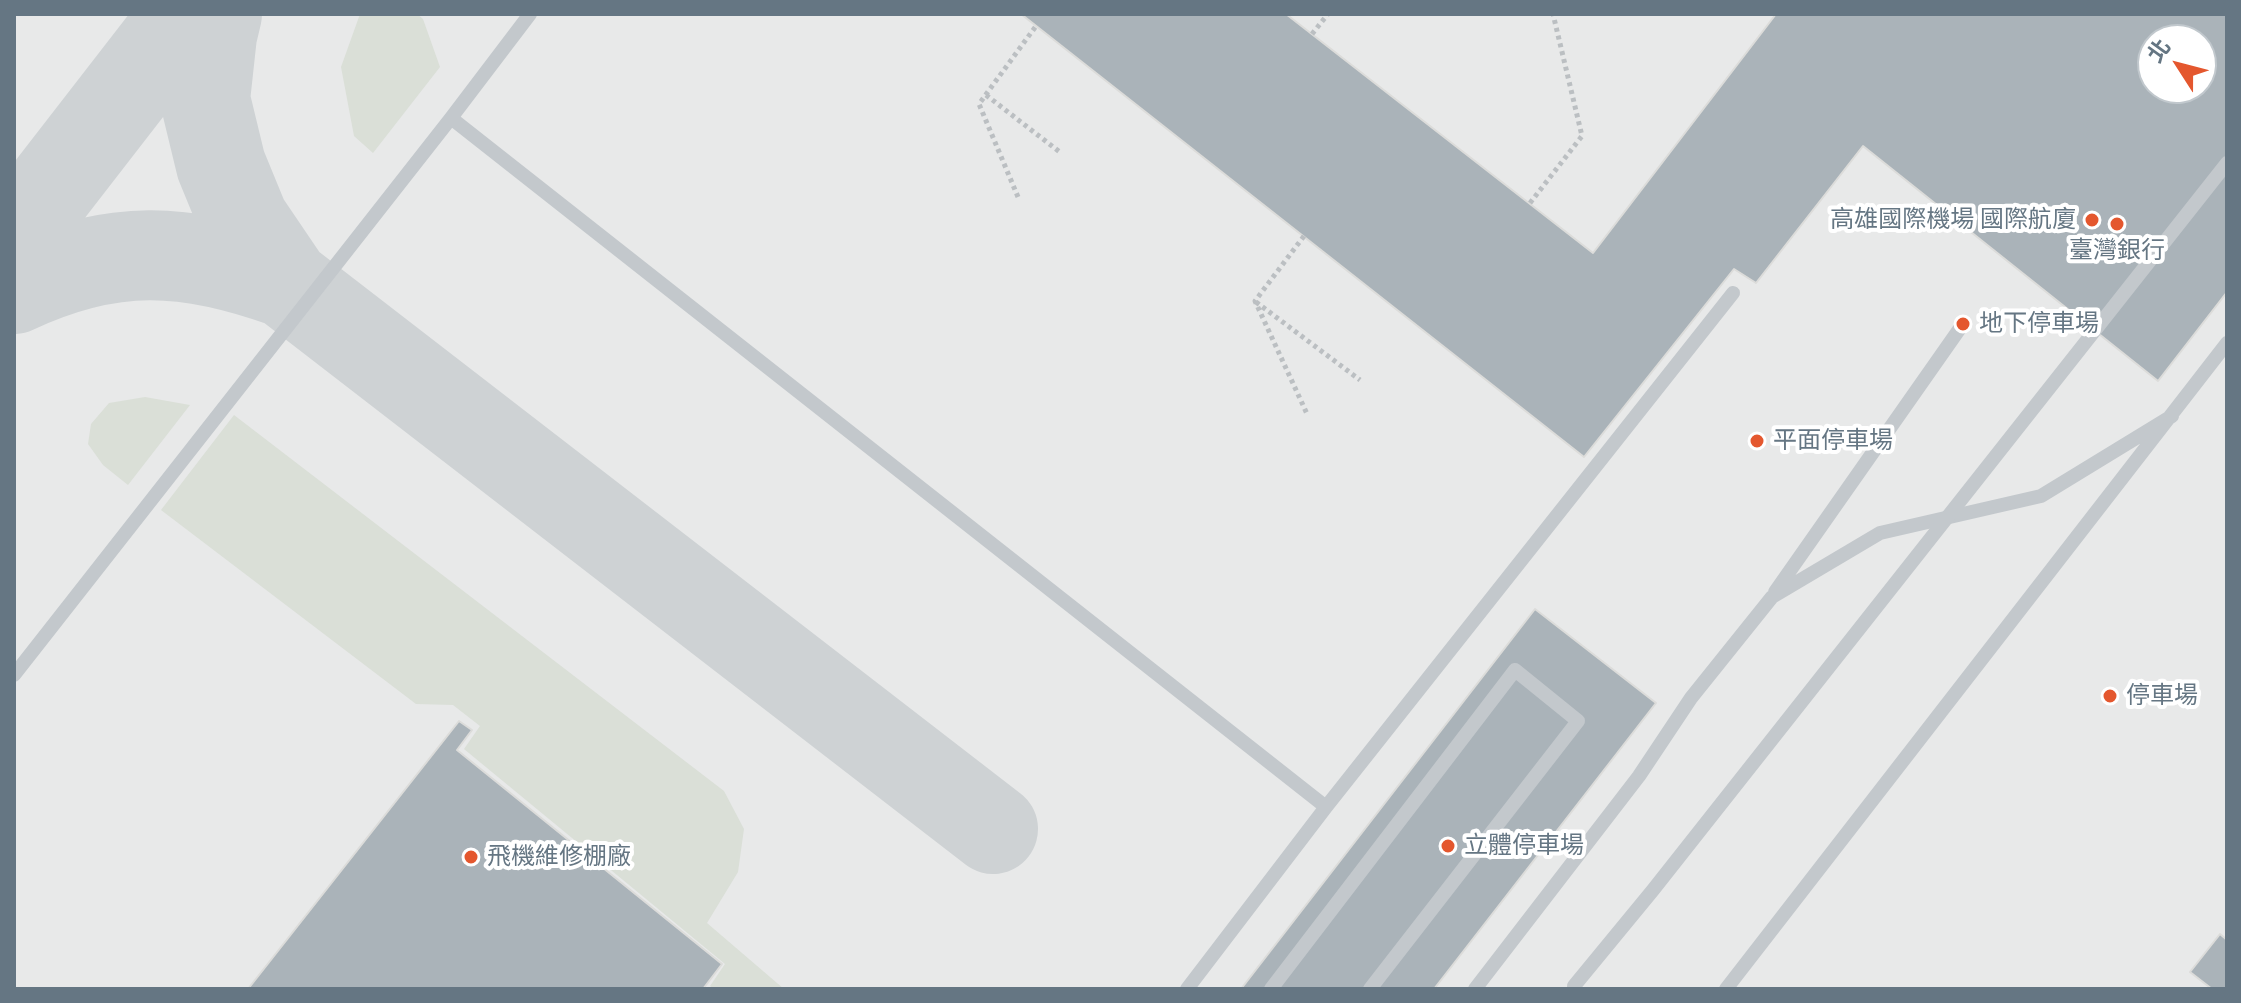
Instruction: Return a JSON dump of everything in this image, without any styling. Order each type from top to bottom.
[{"type":"lane","points":[[14,675],[530,14]]},
{"type":"lane","points":[[451,118],[1326,807]]},
{"type":"lane","points":[[1572,988],[1653,890],[2227,163]]},
{"type":"lane","points":[[1187,989],[1326,807],[1733,293]]},
{"type":"lane","points":[[1475,989],[1639,776],[1691,698],[1772,597],[1963,324]]},
{"type":"lane","points":[[1726,989],[2227,343]]},
{"type":"lane","points":[[1772,597],[1880,533],[2041,496],[2172,416]]},
{"type":"lane","points":[[1271,989],[1515,670],[1578,721],[1370,989]]},
{"type":"path","points":[[1312,34],[1328,14]]},
{"type":"path","points":[[1530,203],[1582,136],[1553,14]]},
{"type":"path","points":[[1018,197],[979,104],[1036,26]]},
{"type":"path","points":[[986,95],[1061,153]]},
{"type":"path","points":[[1255,301],[1304,236]]},
{"type":"path","points":[[1255,301],[1360,380]]},
{"type":"path","points":[[1255,301],[1308,416]]},
{"type":"shaded area","points":[[14,14],[2227,14],[2227,989],[14,989]]},
{"type":"shaded area","points":[[360,14],[417,14],[423,19],[440,67],[373,153],[354,136],[341,67]]},
{"type":"shaded area","points":[[145,397],[190,405],[128,485],[103,465],[88,444],[91,424],[109,403]]},
{"type":"shaded area","points":[[234,415],[724,791],[744,829],[738,872],[707,923],[784,989],[714,989],[710,986],[725,964],[464,749],[480,726],[453,705],[416,704],[161,510]]},
{"type":"building","name":"高雄國際機場 國際航廈","points":[[1021,14],[1286,14],[1593,253],[1776,14],[2227,14],[2227,292],[2158,381],[1863,146],[1756,283],[1734,269],[1584,457]]},
{"type":"building","name":"立體停車場","points":[[1535,609],[1656,703],[1434,989],[1241,989]]},
{"type":"building","name":"飛機維修棚廠","points":[[459,721],[472,730],[457,750],[722,964],[703,989],[248,989]]},
{"type":"building","points":[[2220,934],[2227,940],[2227,989],[2212,989],[2190,972]]},
{"type":"taxiway","points":[[14,236],[186,14]]},
{"type":"taxiway","points":[[217,14],[205,99],[221,165],[244,221],[286,283]]},
{"type":"taxiway","points":[[14,289],[84,264],[117,257],[149,255],[215,262],[286,283],[993,829]]},
{"type":"place","name":"高雄國際機場 國際航廈","points":[[2092,220]]},
{"type":"place","name":"臺灣銀行","points":[[2117,224]]},
{"type":"place","name":"地下停車場","points":[[1963,324]]},
{"type":"place","name":"平面停車場","points":[[1757,441]]},
{"type":"place","name":"停車場","points":[[2110,696]]},
{"type":"place","name":"立體停車場","points":[[1448,846]]},
{"type":"place","name":"飛機維修棚廠","points":[[471,857]]}]
